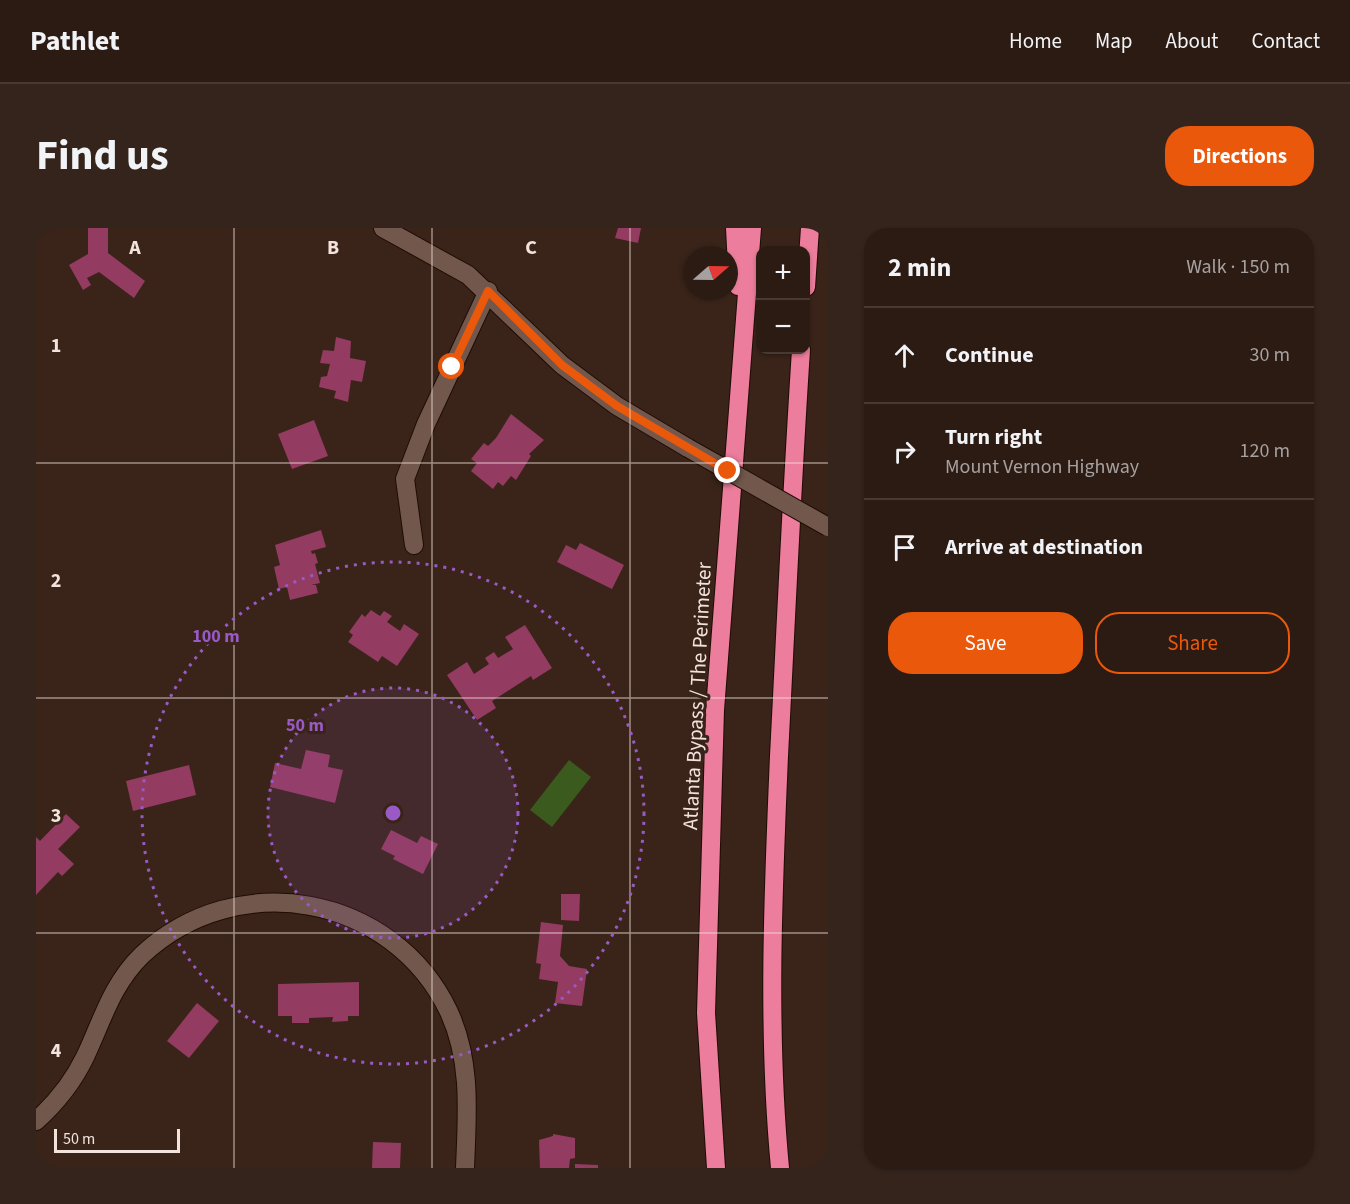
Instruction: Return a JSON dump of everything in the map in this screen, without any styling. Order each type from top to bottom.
[{"type":"highway","points":[[735,228],[742,374]]},
{"type":"highway","name":"Atlanta Bypass / The Perimeter","points":[[716,1168],[706,1013],[715,710],[752,228]]},
{"type":"highway","points":[[809,246],[810,228]]},
{"type":"highway","points":[[780,1168],[774,1108],[771,937],[801,354]]},
{"type":"street","points":[[383,228],[468,275],[488,291],[562,365],[617,406],[828,527]]},
{"type":"street","points":[[414,545],[405,479],[426,424],[488,291]]},
{"type":"street","points":[[36,1122],[52,1107],[73,1079],[109,998],[142,955],[157,943],[197,920],[221,910],[258,903],[288,902],[333,910],[375,929],[408,955],[437,990],[456,1030],[466,1071],[465,1168]]},
{"type":"green space","points":[[569,760],[591,777],[552,827],[530,810]]},
{"type":"building","points":[[88,228],[108,228],[108,253],[145,281],[134,298],[99,272],[87,278],[91,285],[83,290],[69,265],[88,254]]},
{"type":"building","points":[[618,228],[641,228],[638,243],[615,238]]},
{"type":"building","points":[[336,337],[351,341],[350,358],[366,361],[362,382],[351,380],[348,402],[334,398],[336,391],[319,387],[321,377],[327,376],[330,364],[320,363],[323,350],[334,351]]},
{"type":"building","points":[[511,414],[544,440],[529,454],[531,456],[516,480],[511,476],[503,486],[498,482],[493,489],[471,471],[477,463],[471,459],[484,443],[488,446],[496,438]]},
{"type":"building","points":[[314,420],[328,456],[292,469],[278,434]]},
{"type":"building","points":[[321,530],[326,547],[311,551],[312,554],[315,553],[318,563],[315,564],[320,583],[311,585],[316,585],[318,593],[290,600],[287,587],[279,589],[274,567],[280,565],[275,545]]},
{"type":"building","points":[[580,543],[624,565],[612,589],[557,562],[566,545],[576,550]]},
{"type":"building","points":[[371,610],[380,616],[384,611],[392,616],[387,622],[400,631],[404,624],[419,634],[397,666],[382,656],[378,662],[348,642],[353,635],[349,632],[362,614],[365,617]]},
{"type":"building","points":[[525,625],[552,668],[533,680],[531,676],[492,701],[496,708],[477,720],[447,675],[467,662],[474,674],[489,664],[485,658],[494,652],[498,658],[513,649],[505,637]]},
{"type":"building","points":[[306,750],[330,755],[328,767],[343,770],[335,803],[270,787],[275,763],[301,769]]},
{"type":"building","points":[[189,765],[196,795],[133,811],[126,781]]},
{"type":"building","points":[[66,814],[80,827],[58,849],[74,864],[62,876],[58,872],[36,895],[36,837],[40,841]]},
{"type":"building","points":[[391,830],[417,843],[421,836],[438,844],[423,874],[393,859],[395,856],[381,849]]},
{"type":"building","points":[[561,894],[580,894],[579,921],[561,920]]},
{"type":"building","points":[[541,922],[563,925],[560,956],[569,966],[587,969],[582,1006],[555,1003],[558,982],[539,979],[541,964],[536,963]]},
{"type":"building","points":[[359,982],[359,1016],[348,1016],[348,1021],[332,1022],[333,1017],[309,1018],[309,1023],[292,1023],[292,1016],[278,1016],[278,984]]},
{"type":"building","points":[[197,1003],[219,1021],[189,1058],[167,1041]]},
{"type":"building","points":[[553,1134],[575,1138],[575,1158],[570,1159],[569,1168],[540,1168],[539,1140],[553,1136]]},
{"type":"building","points":[[373,1142],[401,1143],[400,1168],[372,1168]]},
{"type":"building","points":[[575,1164],[598,1165],[598,1168],[575,1168]]},
{"type":"route","points":[[452,367],[488,291],[530,336],[562,365],[617,406],[728,471]]}]
